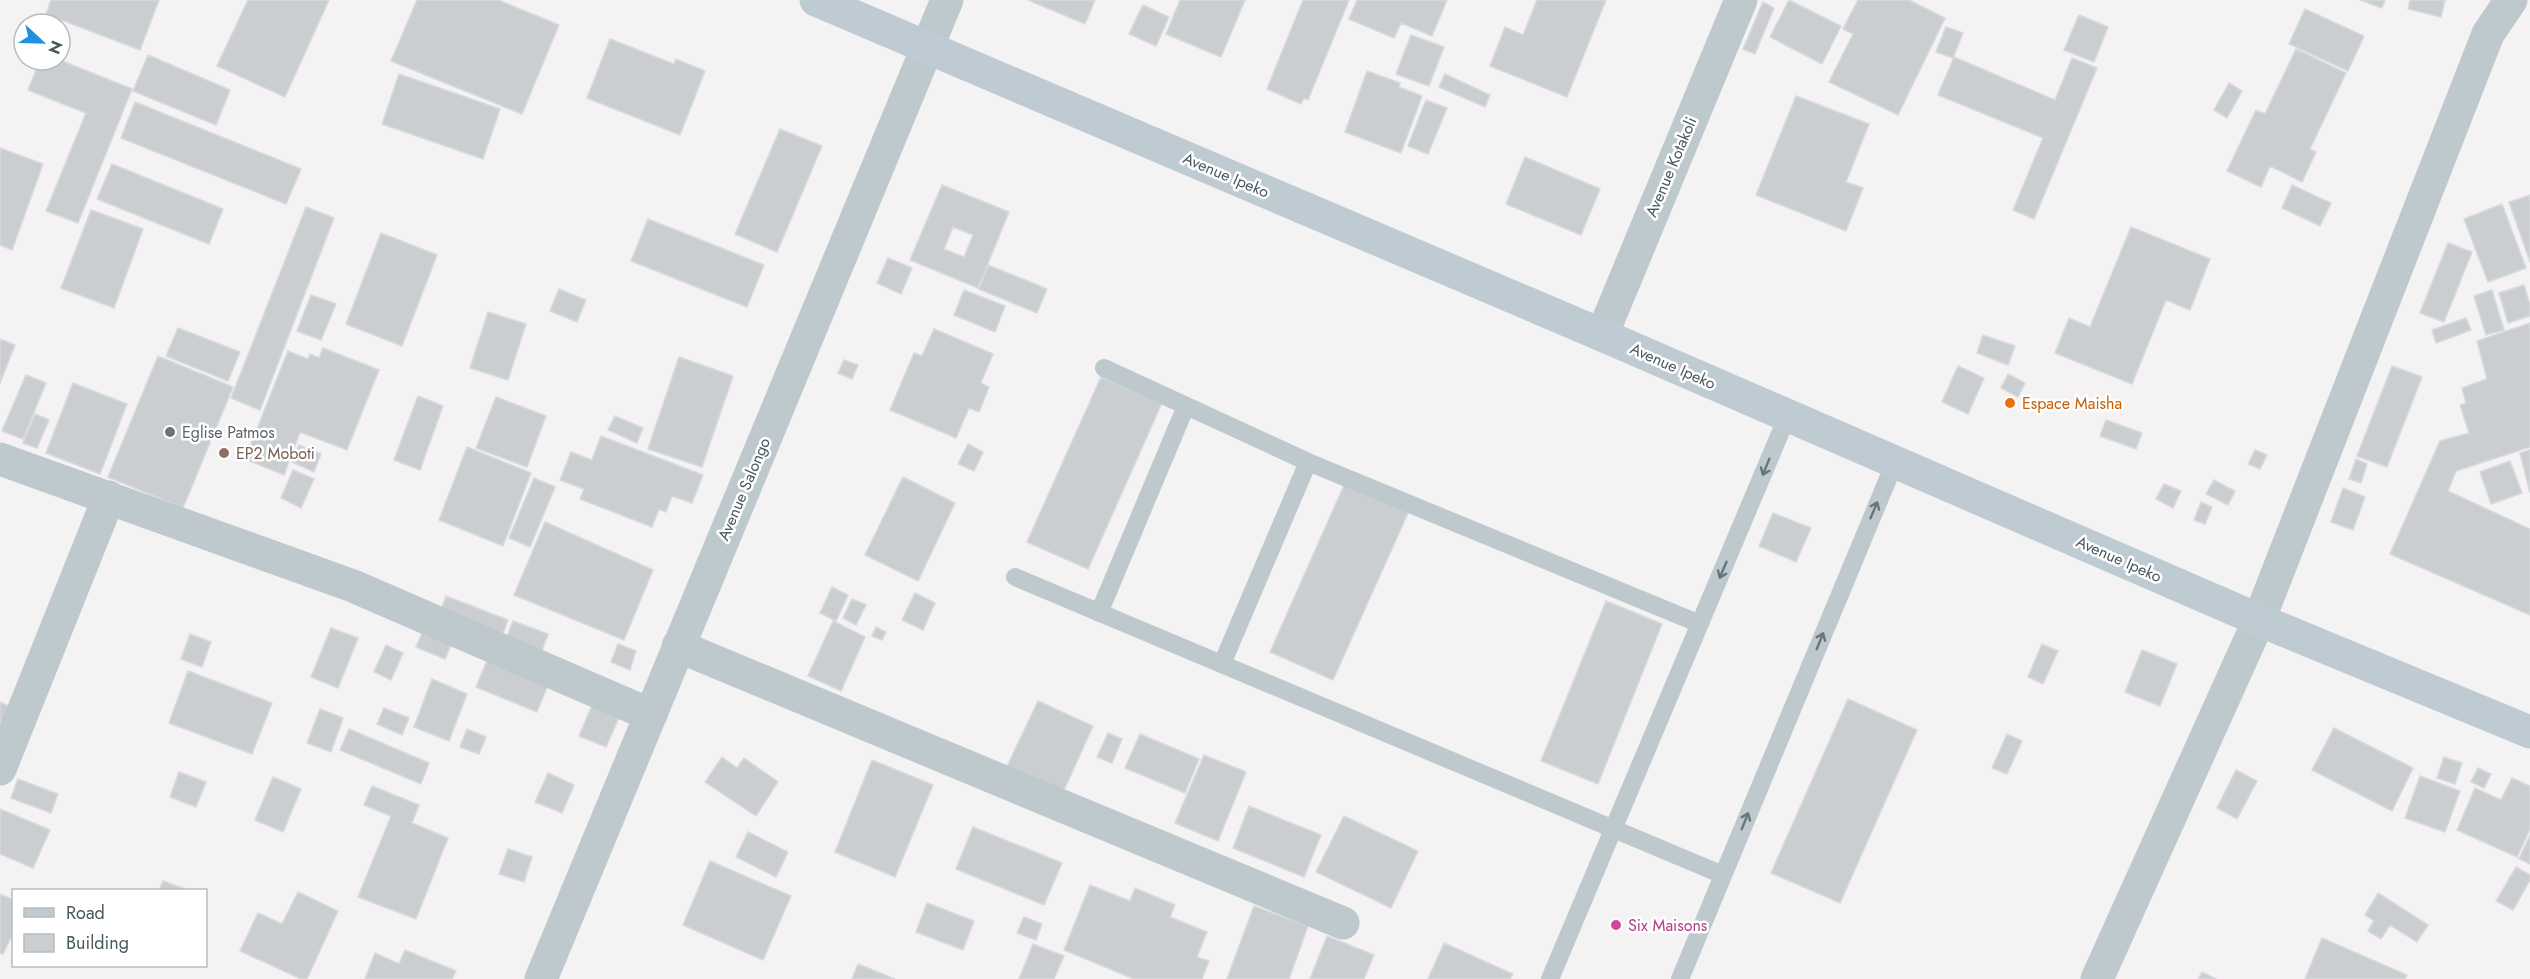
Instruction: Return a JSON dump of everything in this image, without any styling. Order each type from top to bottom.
[{"type":"street","name":"Avenue Ipeko","points":[[816,0],[1602,334],[1787,417],[2259,620],[2530,732]]},
{"type":"street","name":"Avenue Salongo","points":[[541,979],[947,0]]},
{"type":"street","name":"Avenue Kotakoli","points":[[1602,334],[1741,0]]},
{"type":"street","points":[[2097,979],[2259,620],[2488,34],[2511,0]]},
{"type":"street","points":[[0,459],[353,586],[651,715]]},
{"type":"street","points":[[0,769],[109,497]]},
{"type":"street","points":[[678,646],[1343,922]]},
{"type":"lane","points":[[1104,368],[1308,462],[1700,624]]},
{"type":"lane","points":[[1099,613],[1186,406]]},
{"type":"lane","points":[[1550,979],[1787,417]]},
{"type":"lane","points":[[1222,664],[1308,462]]},
{"type":"lane","points":[[1680,979],[1895,462]]},
{"type":"lane","points":[[1015,577],[1723,875]]},
{"type":"building","points":[[51,0],[159,0],[140,50],[72,24],[72,12],[47,12]]},
{"type":"building","points":[[248,0],[329,0],[285,97],[217,66]]},
{"type":"building","points":[[417,0],[498,0],[559,25],[522,114],[391,61]]},
{"type":"building","points":[[1028,0],[1095,0],[1085,24]]},
{"type":"building","points":[[1180,0],[1245,0],[1221,57],[1166,34]]},
{"type":"building","points":[[1303,0],[1349,0],[1308,100],[1304,98],[1301,104],[1267,89]]},
{"type":"building","points":[[1357,0],[1447,0],[1432,36],[1401,23],[1394,38],[1349,19]]},
{"type":"building","points":[[1537,0],[1606,0],[1567,97],[1490,66],[1505,27],[1523,35]]},
{"type":"building","points":[[1789,0],[1841,26],[1822,64],[1770,37]]},
{"type":"building","points":[[1858,0],[1909,0],[1945,18],[1898,115],[1829,82],[1853,34],[1843,29]]},
{"type":"building","points":[[2360,0],[2385,0],[2382,8]]},
{"type":"building","points":[[2410,0],[2445,0],[2441,17],[2408,9]]},
{"type":"building","points":[[1763,2],[1774,8],[1755,54],[1743,49]]},
{"type":"building","points":[[1143,5],[1169,17],[1156,46],[1129,34]]},
{"type":"building","points":[[2305,9],[2364,36],[2348,71],[2289,44]]},
{"type":"building","points":[[2079,15],[2108,27],[2094,62],[2064,50]]},
{"type":"building","points":[[1946,27],[1963,33],[1953,58],[1936,52]]},
{"type":"building","points":[[1411,35],[1444,47],[1429,86],[1396,74]]},
{"type":"building","points":[[610,39],[674,64],[676,59],[705,71],[680,135],[587,98]]},
{"type":"building","points":[[2296,49],[2346,73],[2310,149],[2316,152],[2302,182],[2270,166],[2261,187],[2227,171],[2256,110],[2265,114]]},
{"type":"building","points":[[148,55],[230,90],[216,125],[133,91]]},
{"type":"building","points":[[1954,57],[2055,100],[2072,58],[2097,68],[2034,219],[2013,210],[2043,138],[1938,95]]},
{"type":"building","points":[[72,65],[132,89],[78,223],[46,211],[86,113],[28,90],[35,72],[72,72]]},
{"type":"building","points":[[1367,71],[1400,83],[1399,87],[1422,96],[1401,153],[1345,132]]},
{"type":"building","points":[[399,74],[500,109],[483,159],[382,124]]},
{"type":"building","points":[[1445,74],[1490,95],[1485,107],[1439,87]]},
{"type":"building","points":[[2229,83],[2242,91],[2227,118],[2214,110]]},
{"type":"building","points":[[1796,96],[1869,124],[1846,182],[1863,188],[1846,231],[1756,195]]},
{"type":"building","points":[[1426,100],[1447,108],[1428,154],[1408,146]]},
{"type":"building","points":[[135,102],[301,169],[286,204],[121,138]]},
{"type":"building","points":[[780,129],[822,146],[777,252],[735,234]]},
{"type":"building","points":[[0,148],[43,164],[12,250],[0,245]]},
{"type":"building","points":[[1525,157],[1600,189],[1581,235],[1506,204]]},
{"type":"building","points":[[112,164],[223,209],[209,244],[97,199]]},
{"type":"building","points":[[942,185],[1009,212],[978,288],[910,260]],"holes":[[[953,227],[973,235],[964,257],[944,249]]]},
{"type":"building","points":[[2292,185],[2331,203],[2320,226],[2282,208]]},
{"type":"building","points":[[2530,195],[2530,262],[2509,202]]},
{"type":"building","points":[[2502,204],[2526,268],[2488,282],[2464,219]]},
{"type":"building","points":[[306,207],[334,218],[260,410],[231,398]]},
{"type":"building","points":[[91,210],[143,229],[114,308],[61,288]]},
{"type":"building","points":[[648,219],[764,265],[747,307],[631,261]]},
{"type":"building","points":[[2131,227],[2210,259],[2190,310],[2166,300],[2132,384],[2055,353],[2069,318],[2090,327]]},
{"type":"building","points":[[381,233],[437,255],[402,346],[346,324]]},
{"type":"building","points":[[2448,243],[2472,252],[2444,322],[2420,313]]},
{"type":"building","points":[[888,258],[912,268],[901,294],[877,283]]},
{"type":"building","points":[[988,265],[1047,289],[1037,313],[979,289]]},
{"type":"building","points":[[2524,285],[2530,305],[2530,316],[2508,323],[2499,293]]},
{"type":"building","points":[[559,289],[586,300],[577,322],[550,311]]},
{"type":"building","points":[[964,290],[1005,306],[995,332],[954,315]]},
{"type":"building","points":[[2492,290],[2504,330],[2486,335],[2474,296]]},
{"type":"building","points":[[311,295],[336,304],[321,340],[297,331]]},
{"type":"building","points":[[488,312],[526,324],[508,380],[470,368]]},
{"type":"building","points":[[2466,318],[2471,330],[2436,343],[2432,330]]},
{"type":"building","points":[[2530,323],[2530,447],[2456,471],[2448,491],[2530,529],[2530,615],[2390,554],[2440,441],[2469,433],[2460,405],[2466,403],[2462,388],[2487,379],[2477,341]]},
{"type":"building","points":[[178,328],[240,352],[228,381],[166,356]]},
{"type":"building","points":[[934,329],[993,354],[981,383],[989,387],[979,412],[969,408],[956,438],[890,410],[914,353],[922,356]]},
{"type":"building","points":[[1983,335],[2015,346],[2008,365],[1977,353]]},
{"type":"building","points":[[0,339],[15,345],[0,383]]},
{"type":"building","points":[[323,348],[379,370],[347,450],[300,432],[284,475],[245,459],[288,351],[308,359],[310,354],[319,358]]},
{"type":"building","name":"Eglise Patmos","points":[[158,356],[233,387],[183,508],[108,477]]},
{"type":"building","points":[[679,357],[733,376],[702,467],[648,449]]},
{"type":"building","points":[[844,360],[858,365],[852,379],[838,373]]},
{"type":"building","points":[[1958,366],[1984,378],[1968,414],[1942,402]]},
{"type":"building","points":[[2392,366],[2422,377],[2387,467],[2357,456]]},
{"type":"building","points":[[2008,374],[2025,383],[2018,397],[2001,388]]},
{"type":"building","points":[[26,375],[46,383],[23,439],[2,431]]},
{"type":"building","points":[[1101,377],[1162,403],[1088,569],[1027,542]]},
{"type":"building","points":[[73,383],[127,404],[100,474],[46,453]]},
{"type":"building","points":[[418,396],[443,406],[420,470],[394,460]]},
{"type":"building","points":[[496,397],[546,416],[527,467],[476,448]]},
{"type":"building","points":[[35,414],[49,420],[37,448],[23,443]]},
{"type":"building","points":[[615,416],[643,428],[637,443],[608,430]]},
{"type":"building","points":[[2106,420],[2142,433],[2136,449],[2100,436]]},
{"type":"building","points":[[601,436],[703,475],[692,503],[672,496],[666,512],[659,509],[652,527],[580,499],[584,489],[560,480],[571,452],[592,460]]},
{"type":"building","points":[[968,444],[983,452],[974,471],[958,464]]},
{"type":"building","points":[[299,445],[321,454],[314,472],[292,462]]},
{"type":"building","points":[[467,447],[531,473],[503,546],[439,520]]},
{"type":"building","points":[[2255,450],[2267,455],[2260,469],[2248,464]]},
{"type":"building","points":[[2530,450],[2530,493],[2520,453]]},
{"type":"building","points":[[2356,459],[2367,464],[2361,483],[2349,479]]},
{"type":"building","points":[[2510,461],[2522,493],[2491,504],[2480,472]]},
{"type":"building","points":[[293,470],[314,479],[301,508],[281,498]]},
{"type":"building","points":[[903,477],[955,503],[918,581],[865,555]]},
{"type":"building","points":[[534,478],[555,487],[530,547],[509,538]]},
{"type":"building","points":[[2214,480],[2235,491],[2228,505],[2206,494]]},
{"type":"building","points":[[1345,483],[1409,511],[1333,680],[1270,652]]},
{"type":"building","points":[[2164,484],[2181,491],[2173,508],[2156,499]]},
{"type":"building","points":[[2343,488],[2365,497],[2353,530],[2331,522]]},
{"type":"building","points":[[2201,502],[2212,507],[2205,524],[2194,520]]},
{"type":"building","points":[[1773,513],[1811,528],[1796,562],[1759,546]]},
{"type":"building","points":[[545,522],[653,570],[624,640],[514,595]]},
{"type":"building","points":[[832,587],[848,595],[836,621],[820,613]]},
{"type":"building","points":[[915,593],[935,603],[923,630],[902,620]]},
{"type":"building","points":[[446,596],[508,620],[500,641],[438,617]]},
{"type":"building","points":[[852,599],[866,605],[856,625],[843,618]]},
{"type":"building","points":[[1606,601],[1662,624],[1598,784],[1541,761]]},
{"type":"building","points":[[513,621],[548,634],[541,653],[506,639]]},
{"type":"building","points":[[833,621],[865,637],[841,691],[808,676]]},
{"type":"building","points":[[876,627],[886,632],[882,640],[872,636]]},
{"type":"building","points":[[331,628],[358,638],[338,688],[311,677]]},
{"type":"building","points":[[423,631],[452,643],[445,659],[416,647]]},
{"type":"building","points":[[190,634],[211,642],[202,667],[181,659]]},
{"type":"building","points":[[618,644],[636,651],[630,670],[611,662]]},
{"type":"building","points":[[2042,644],[2058,651],[2043,684],[2028,677]]},
{"type":"building","points":[[386,645],[403,653],[391,680],[374,672]]},
{"type":"building","points":[[2142,650],[2177,664],[2160,706],[2125,692]]},
{"type":"building","points":[[489,656],[550,680],[537,712],[476,687]]},
{"type":"building","points":[[188,671],[272,703],[252,754],[169,723]]},
{"type":"building","points":[[432,679],[467,694],[449,741],[414,727]]},
{"type":"building","points":[[596,696],[623,708],[606,747],[579,736]]},
{"type":"building","points":[[1848,699],[1917,730],[1840,903],[1771,873]]},
{"type":"building","points":[[1038,701],[1093,726],[1060,799],[1004,773]]},
{"type":"building","points":[[0,702],[14,708],[0,731]]},
{"type":"building","points":[[384,708],[409,718],[402,735],[377,724]]},
{"type":"building","points":[[320,709],[343,718],[331,752],[307,743]]},
{"type":"building","points":[[2334,728],[2413,768],[2392,811],[2312,770]]},
{"type":"building","points":[[349,729],[429,763],[421,784],[340,750]]},
{"type":"building","points":[[467,729],[486,737],[479,754],[460,747]]},
{"type":"building","points":[[1108,733],[1122,739],[1112,763],[1097,757]]},
{"type":"building","points":[[1140,734],[1199,759],[1185,793],[1125,768]]},
{"type":"building","points":[[2007,734],[2022,741],[2007,774],[1992,768]]},
{"type":"building","points":[[1204,755],[1246,772],[1218,841],[1175,823]]},
{"type":"building","points":[[722,757],[737,768],[744,758],[778,782],[756,816],[705,782]]},
{"type":"building","points":[[2444,757],[2462,763],[2455,784],[2437,778]]},
{"type":"building","points":[[872,760],[933,785],[895,877],[835,852]]},
{"type":"building","points":[[2478,768],[2491,774],[2484,788],[2471,782]]},
{"type":"building","points":[[2236,770],[2257,781],[2237,819],[2217,808]]},
{"type":"building","points":[[179,772],[206,782],[196,807],[170,797]]},
{"type":"building","points":[[548,773],[574,785],[562,813],[535,802]]},
{"type":"building","points":[[2420,776],[2460,791],[2445,832],[2405,818]]},
{"type":"building","points":[[273,777],[301,789],[283,832],[255,820]]},
{"type":"building","points":[[2512,778],[2530,786],[2530,829],[2517,857],[2457,830],[2475,788],[2501,800]]},
{"type":"building","points":[[18,779],[58,794],[51,813],[11,798]]},
{"type":"building","points":[[372,786],[419,805],[412,823],[448,838],[416,919],[358,897],[391,816],[364,805]]},
{"type":"building","points":[[1249,806],[1321,835],[1304,877],[1233,848]]},
{"type":"building","points":[[0,809],[50,830],[33,868],[0,854]]},
{"type":"building","points":[[1344,816],[1418,851],[1391,908],[1316,872]]},
{"type":"building","points":[[973,827],[1062,863],[1044,905],[956,869]]},
{"type":"building","points":[[748,832],[788,852],[776,877],[736,857]]},
{"type":"building","points":[[2530,835],[2530,864],[2519,859]]},
{"type":"building","points":[[508,849],[532,857],[524,882],[499,874]]},
{"type":"building","points":[[710,861],[791,896],[763,960],[683,925]]},
{"type":"building","points":[[2516,867],[2530,875],[2530,880],[2513,910],[2496,901]]},
{"type":"building","points":[[163,881],[185,889],[159,889]]},
{"type":"building","points":[[1090,885],[1130,901],[1135,888],[1175,905],[1170,917],[1207,932],[1197,957],[1209,961],[1202,979],[1134,979],[1064,950]]},
{"type":"building","points":[[298,892],[338,911],[307,979],[301,979],[240,951],[258,913],[282,924]]},
{"type":"building","points":[[2378,893],[2428,925],[2417,942],[2390,925],[2381,939],[2368,931],[2374,921],[2365,915]]},
{"type":"building","points":[[0,894],[12,899],[12,935],[3,954],[0,953]]},
{"type":"building","points":[[927,903],[974,921],[963,950],[916,932]]},
{"type":"building","points":[[1254,906],[1308,926],[1289,979],[1227,979]]},
{"type":"building","points":[[1024,917],[1042,924],[1036,940],[1017,933]]},
{"type":"building","points":[[1327,936],[1374,955],[1364,979],[1310,979]]},
{"type":"building","points":[[2322,938],[2407,975],[2405,979],[2305,979]]},
{"type":"building","points":[[1444,943],[1513,974],[1510,979],[1428,979]]},
{"type":"building","points":[[1033,944],[1064,956],[1054,979],[1019,979]]},
{"type":"building","points":[[405,950],[456,971],[452,979],[365,979],[375,953],[399,964]]},
{"type":"building","points":[[858,964],[895,979],[852,979]]},
{"type":"building","points":[[2202,972],[2216,979],[2198,979]]},
{"type":"place","name":"Espace Maisha","points":[[2010,403]]},
{"type":"place","name":"Eglise Patmos","points":[[170,432]]},
{"type":"place","name":"EP2 Moboti","points":[[224,453]]},
{"type":"place","name":"Six Maisons","points":[[1616,925]]}]
